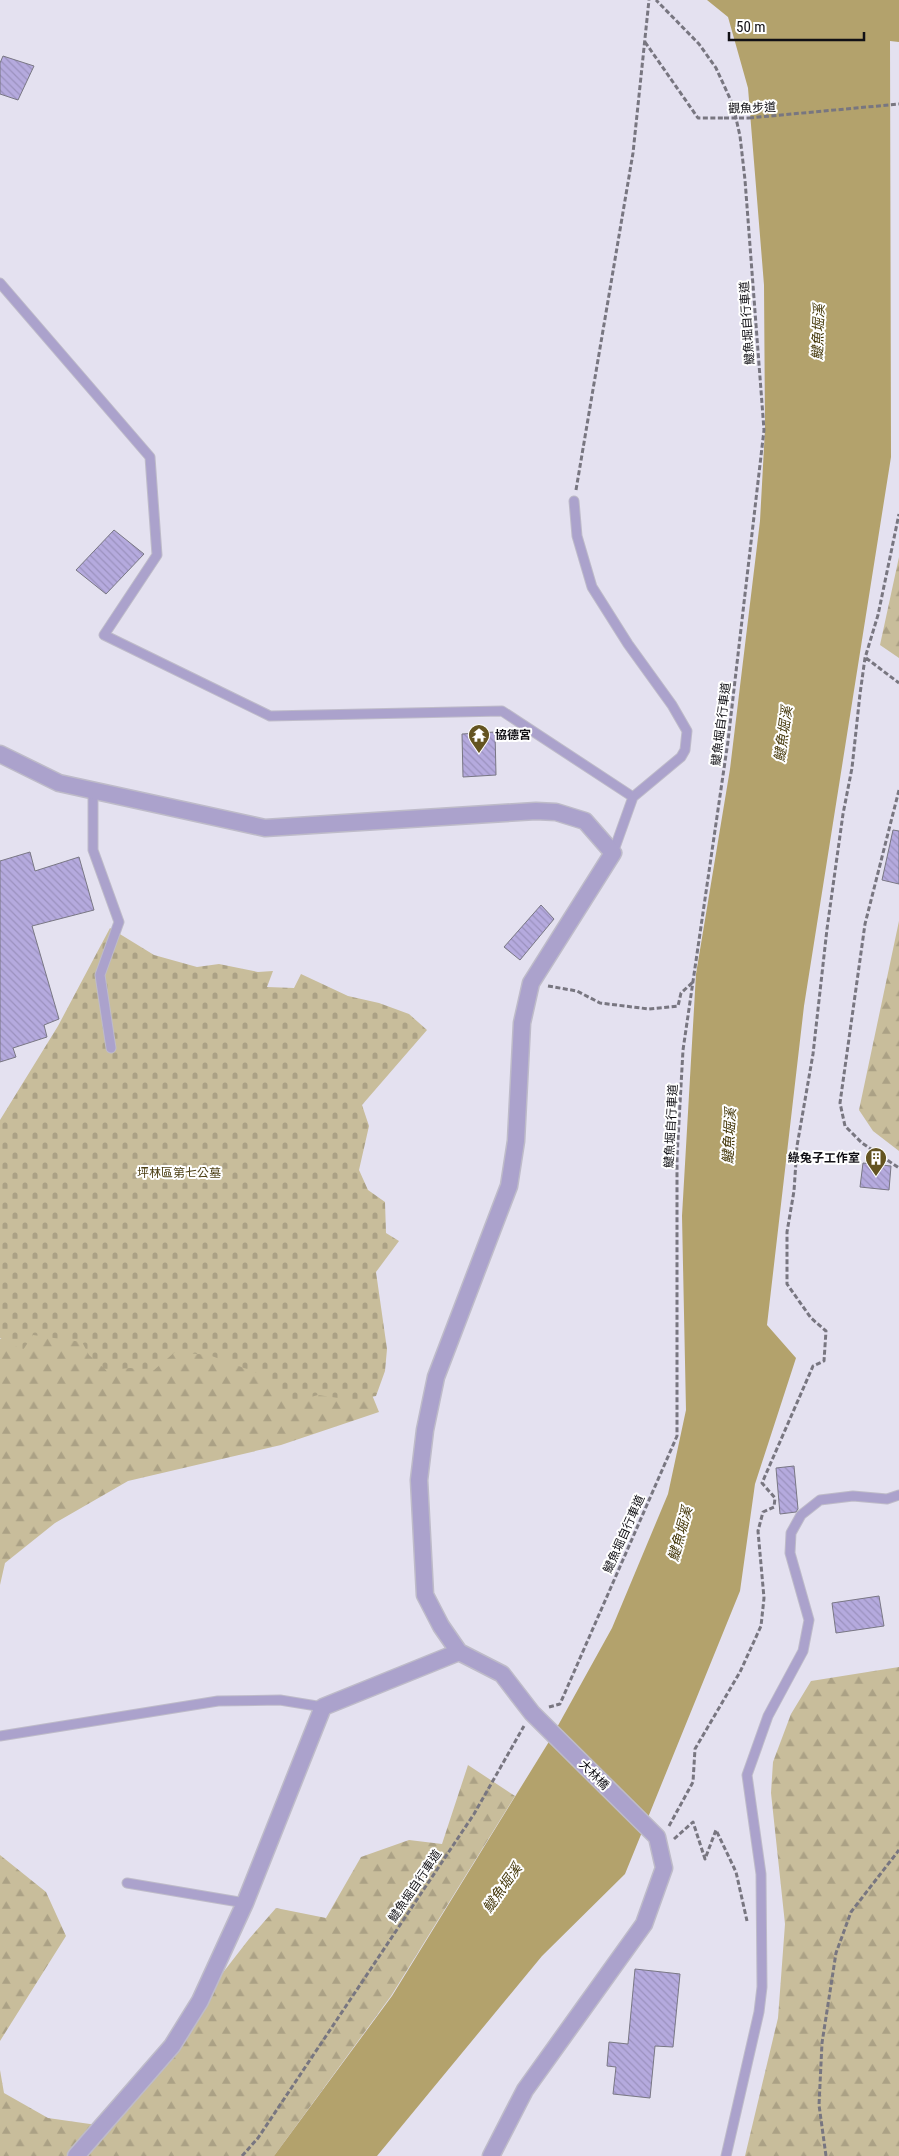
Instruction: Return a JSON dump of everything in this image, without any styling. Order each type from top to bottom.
[{"type":"street","points":[[0,754],[58,783],[265,828],[536,811],[556,812],[585,821],[613,853],[531,984],[522,1023],[516,1141],[509,1186],[436,1378],[424,1438],[419,1480],[425,1595],[441,1626],[459,1652],[323,1707],[245,1903],[200,2001],[172,2046],[76,2156]]},
{"type":"street","name":"大林橋","points":[[459,1652],[502,1674],[532,1713],[658,1844]]},
{"type":"street","points":[[491,2156],[525,2090],[644,1924],[664,1868],[658,1844]]},
{"type":"lane","points":[[0,283],[150,456],[157,555],[104,635],[270,716],[502,711],[633,797]]},
{"type":"lane","points":[[574,501],[577,536],[592,587],[628,644],[672,705],[687,731],[685,750],[681,757],[633,797],[613,853]]},
{"type":"lane","points":[[93,790],[93,850],[119,922],[100,975],[111,1048]]},
{"type":"lane","points":[[726,2156],[759,2012],[762,1988],[761,1874],[747,1774],[768,1716],[803,1651],[809,1620],[790,1553],[791,1533],[801,1515],[820,1500],[853,1496],[887,1499],[899,1495]]},
{"type":"lane","points":[[0,1736],[218,1701],[280,1700],[323,1707]]},
{"type":"lane","points":[[127,1883],[245,1903]]},
{"type":"path","points":[[574,501],[633,153],[649,0]]},
{"type":"path","name":"𩻸魚堀自行車道","points":[[242,2156],[258,2138],[474,1814],[532,1713],[560,1704],[676,1436],[677,1158],[683,1050],[728,741],[764,430],[745,180],[740,136],[733,105],[716,68],[699,44],[656,0]]},
{"type":"path","name":"觀魚步道","points":[[645,42],[698,118],[760,118],[898,105]]},
{"type":"path","points":[[658,1844],[693,1782],[695,1749],[740,1672],[761,1626],[764,1598],[758,1531],[764,1512],[774,1507],[775,1498],[762,1483],[813,1366],[824,1361],[826,1331],[810,1318],[787,1284],[787,1232],[794,1191],[797,1146],[813,1054],[828,920],[843,814],[852,768],[865,658],[878,616],[899,514]]},
{"type":"path","points":[[865,658],[899,683]]},
{"type":"path","points":[[899,790],[865,924],[840,1103],[845,1126],[862,1143],[899,1168]]},
{"type":"path","points":[[531,984],[577,991],[600,1003],[649,1009],[678,1006],[682,993],[693,982]]},
{"type":"path","points":[[658,1844],[693,1822],[705,1859],[716,1830],[736,1872],[749,1930]]},
{"type":"path","points":[[826,2156],[819,2105],[822,2043],[836,1953],[851,1912],[899,1850]]},
{"type":"green space","points":[[899,557],[899,658],[880,645]]},
{"type":"green space","points":[[899,921],[899,1151],[873,1131],[859,1110]]},
{"type":"green space","name":"坪林區第七公墓","points":[[110,928],[154,955],[197,967],[219,964],[258,972],[273,971],[267,987],[294,988],[301,974],[348,996],[379,1003],[409,1014],[427,1030],[362,1105],[369,1126],[359,1170],[368,1190],[385,1202],[386,1233],[399,1241],[376,1272],[387,1349],[385,1371],[376,1396],[352,1400],[318,1395],[297,1401],[283,1394],[260,1374],[209,1355],[175,1352],[154,1370],[130,1368],[107,1371],[89,1355],[82,1342],[33,1335],[23,1350],[0,1338],[0,1120],[58,1026]]},
{"type":"green space","points":[[75,1307],[368,1385],[379,1412],[281,1445],[128,1481],[55,1523],[5,1563],[0,1585],[0,1339]]},
{"type":"green space","points":[[899,1667],[899,2156],[745,2156],[778,2018],[785,1924],[771,1793],[773,1762],[791,1714],[811,1681]]},
{"type":"green space","points":[[468,1765],[515,1796],[391,1996],[274,2156],[0,2156],[0,2070],[4,2093],[48,2118],[104,2126],[249,1939],[276,1908],[326,1918],[361,1857],[409,1840],[442,1844]]},
{"type":"green space","points":[[0,1855],[46,1892],[66,1936],[0,2041]]},
{"type":"water","name":"𩻸魚堀溪","points":[[707,0],[899,0],[899,42],[890,41],[891,457],[804,1006],[767,1325],[796,1358],[755,1484],[740,1591],[625,1874],[542,1956],[377,2156],[274,2156],[392,1996],[550,1740],[612,1628],[668,1494],[686,1410],[682,1216],[696,974],[730,769],[760,521],[765,429],[764,285],[748,88],[728,17]]},
{"type":"building","points":[[3,56],[34,66],[18,100],[0,94],[0,63]]},
{"type":"building","points":[[114,530],[144,554],[106,594],[76,570]]},
{"type":"building","name":"協德宮","points":[[495,732],[496,775],[463,777],[462,734]]},
{"type":"building","points":[[893,830],[899,831],[899,884],[882,880]]},
{"type":"building","points":[[30,852],[35,871],[79,857],[94,910],[32,926],[59,1019],[44,1025],[47,1037],[13,1048],[16,1057],[0,1062],[0,861]]},
{"type":"building","points":[[541,905],[554,919],[520,960],[504,947]]},
{"type":"building","name":"綠兔子工作室","points":[[863,1163],[891,1166],[889,1190],[860,1187]]},
{"type":"building","points":[[794,1466],[798,1509],[796,1512],[780,1514],[776,1468]]},
{"type":"building","points":[[879,1596],[884,1626],[836,1633],[832,1603]]},
{"type":"building","points":[[635,1969],[680,1974],[673,2047],[655,2046],[650,2098],[613,2094],[616,2067],[607,2066],[609,2042],[628,2044]]},
{"type":"place","name":"協德宮","points":[[479,754]]},
{"type":"place","name":"綠兔子工作室","points":[[876,1177]]}]
